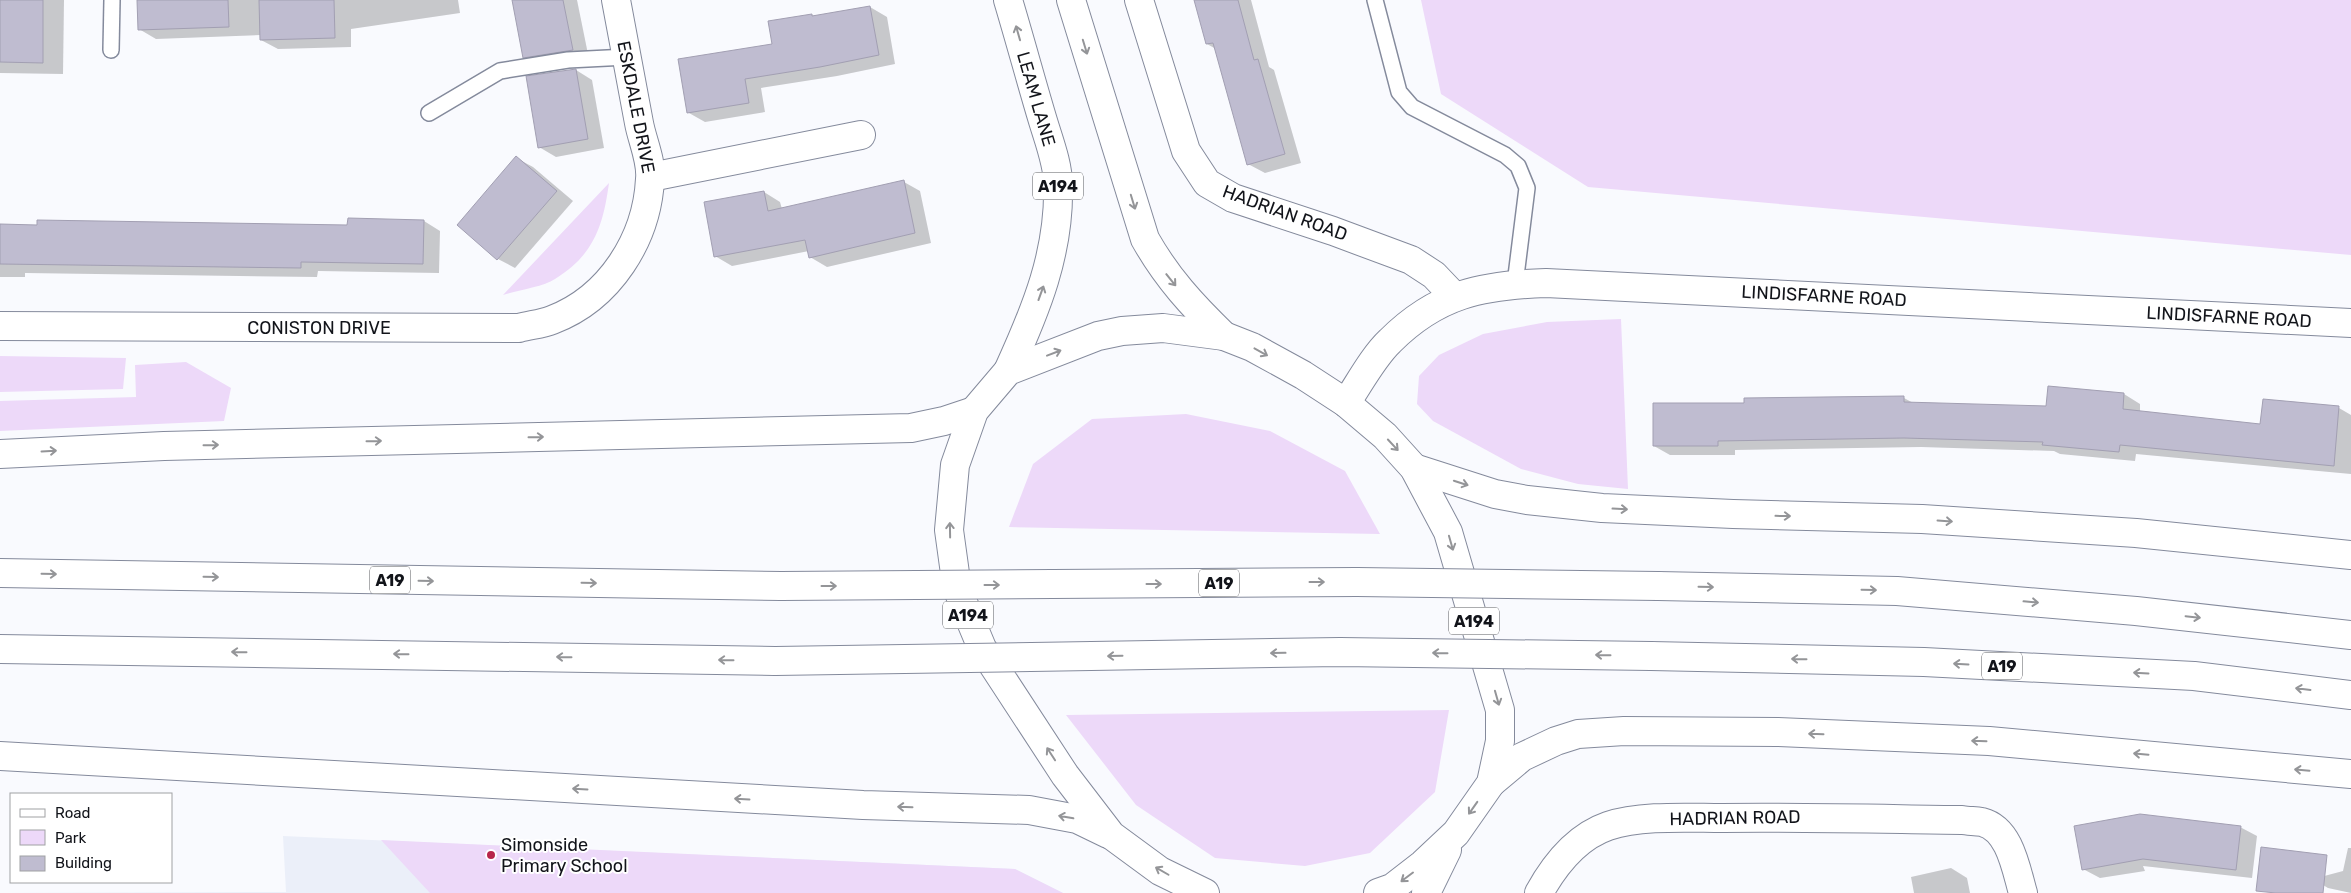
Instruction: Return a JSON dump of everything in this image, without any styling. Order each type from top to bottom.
[{"type":"main road","name":"ESKDALE DRIVE","points":[[616,0],[651,176],[646,209],[635,239],[619,269]]},
{"type":"main road","name":"LEAM LANE","points":[[1008,0],[1047,135],[1058,182],[1056,232],[1048,273],[1030,322],[1008,370]]},
{"type":"main road","name":"A194","points":[[1071,0],[1145,239],[1162,269],[1185,297],[1224,336]]},
{"type":"main road","name":"HADRIAN ROAD","points":[[1139,0],[1186,152],[1207,183],[1233,198],[1334,231],[1412,260],[1434,275],[1454,296]]},
{"type":"main road","points":[[651,176],[861,135]]},
{"type":"main road","name":"CONISTON DRIVE","points":[[0,326],[519,328],[551,321],[578,308],[602,290],[619,269]]},
{"type":"main road","name":"LINDISFARNE ROAD","points":[[1346,403],[1389,342],[1421,314],[1454,296],[1502,284],[1546,283],[2351,323]]},
{"type":"main road","name":"A194","points":[[1205,893],[1160,871],[1112,835],[1065,775],[982,648],[957,588],[949,530],[954,465],[974,411],[1008,370],[1098,336],[1122,331],[1163,328],[1224,336],[1252,347],[1303,375],[1346,403],[1385,436],[1414,468],[1448,532],[1500,710],[1500,741],[1491,782],[1456,833],[1426,893]]},
{"type":"main road","points":[[0,454],[164,446],[911,428],[944,421],[974,411]]},
{"type":"main road","points":[[1414,468],[1495,494],[1528,500],[1602,508],[1922,519],[2136,533],[2351,555]]},
{"type":"main road","name":"A19","points":[[0,573],[781,586],[1357,582],[1897,591],[2136,611],[2351,635]]},
{"type":"main road","name":"A19","points":[[0,650],[775,661],[1340,652],[1652,656],[1924,662],[2194,676],[2351,695]]},
{"type":"main road","points":[[1491,782],[1522,757],[1556,741],[1578,734],[1624,731],[1778,732],[1989,741],[2351,774]]},
{"type":"main road","points":[[0,756],[863,806],[1029,810],[1077,819],[1112,835]]},
{"type":"main road","name":"HADRIAN ROAD","points":[[1539,893],[1552,869],[1578,842],[1608,826],[1641,820],[1802,817],[1983,822],[1998,832],[2011,851],[2023,893]]},
{"type":"main road","name":"A194","points":[[1378,893],[1392,888],[1423,864],[1456,833]]},
{"type":"lane","points":[[111,50],[112,0]]},
{"type":"lane","points":[[1375,0],[1399,92],[1412,107],[1505,155],[1518,166],[1527,188],[1515,284]]},
{"type":"lane","points":[[429,113],[500,71],[568,60],[627,57]]},
{"type":"shaded area","name":"Simonside Primary School","points":[[283,836],[1015,869],[1063,893],[0,893],[286,892]]},
{"type":"green space","points":[[1421,0],[2351,0],[2351,255],[1588,187],[1441,94]]},
{"type":"green space","points":[[609,183],[600,226],[588,249],[579,260],[550,282],[503,295]]},
{"type":"green space","points":[[1621,319],[1628,489],[1578,484],[1521,469],[1433,421],[1417,404],[1419,376],[1439,355],[1483,334],[1547,322]]},
{"type":"green space","points":[[0,356],[126,358],[123,389],[0,392]]},
{"type":"green space","points":[[186,362],[231,388],[224,421],[0,431],[0,401],[136,397],[135,365]]},
{"type":"green space","points":[[1186,414],[1270,431],[1345,471],[1380,534],[1009,527],[1033,464],[1092,419]]},
{"type":"green space","points":[[1449,710],[1435,792],[1370,853],[1305,866],[1215,858],[1136,805],[1066,715]]},
{"type":"green space","name":"Simonside Primary School","points":[[381,840],[1015,869],[1063,893],[430,893]]},
{"type":"building","points":[[0,0],[43,0],[43,63],[0,62]]},
{"type":"building","points":[[137,0],[228,0],[229,27],[138,30]]},
{"type":"building","points":[[259,0],[334,0],[335,38],[260,40]]},
{"type":"building","points":[[512,0],[563,0],[573,50],[523,58]]},
{"type":"building","points":[[1194,0],[1238,0],[1254,60],[1258,59],[1285,154],[1247,165],[1213,43],[1206,44]]},
{"type":"building","points":[[870,6],[879,55],[745,79],[749,103],[687,113],[678,59],[772,44],[768,21]]},
{"type":"building","points":[[576,69],[588,139],[538,148],[526,76]]},
{"type":"building","points":[[516,156],[557,191],[497,260],[457,225]]},
{"type":"building","points":[[904,180],[915,233],[809,258],[805,240],[714,257],[704,202],[764,191],[768,211]]},
{"type":"building","points":[[348,218],[424,220],[423,264],[301,262],[301,268],[0,264],[0,224],[37,225],[37,220],[347,225]]},
{"type":"building","points":[[2048,386],[2124,393],[2123,409],[2260,424],[2263,399],[2339,406],[2334,466],[2120,445],[2119,452],[2042,445],[2043,442],[1904,438],[1718,441],[1718,446],[1653,446],[1653,403],[1744,403],[1744,398],[1904,396],[1904,402],[2046,406]]},
{"type":"building","points":[[2140,814],[2241,826],[2236,870],[2143,859],[2082,870],[2074,826]]},
{"type":"building","points":[[2261,847],[2327,855],[2323,893],[2256,891]]},
{"type":"place","name":"Simonside Primary School","points":[[491,855]]}]
